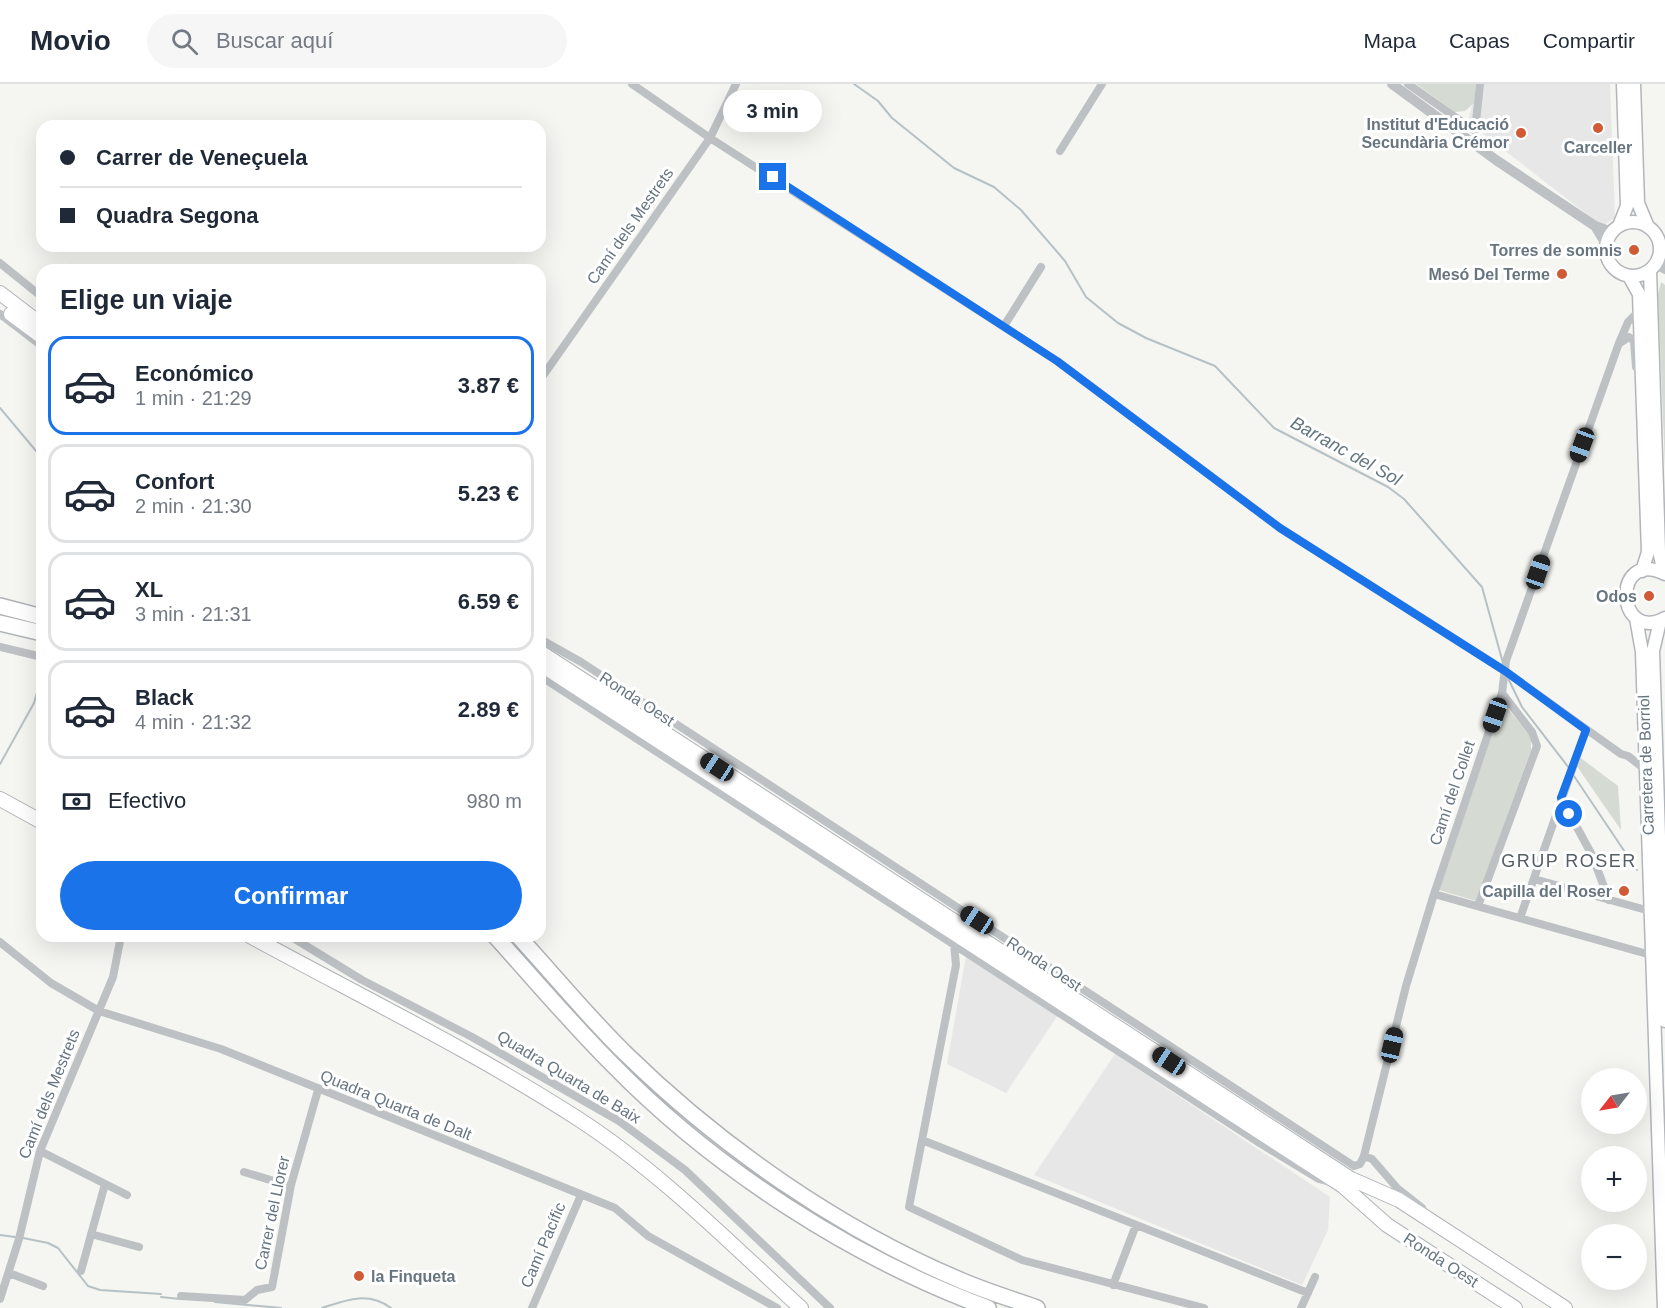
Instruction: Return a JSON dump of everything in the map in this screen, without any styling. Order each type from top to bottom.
[{"type":"highway","points":[[0,606],[36,615]]},
{"type":"highway","points":[[0,623],[36,632]]},
{"type":"highway","points":[[500,942],[612,1065],[690,1135],[771,1195],[833,1234],[953,1295],[988,1308]]},
{"type":"highway","points":[[523,942],[625,1053],[700,1122],[782,1182],[845,1222],[959,1280],[1037,1308]]},
{"type":"main road","points":[[1623,84],[1627,206],[1606,244],[1607,259],[1616,270],[1629,276],[1640,275],[1659,264]]},
{"type":"main road","points":[[1634,84],[1638,203],[1648,227],[1658,241],[1659,551],[1664,573]]},
{"type":"main road","points":[[1615,229],[1634,222],[1648,227]]},
{"type":"main road","points":[[1629,276],[1639,294],[1648,552],[1642,570],[1653,569],[1664,573]]},
{"type":"main road","points":[[0,293],[36,320]]},
{"type":"main road","points":[[0,305],[36,332]]},
{"type":"main road","name":"Carretera de Borriol","points":[[1642,570],[1630,579],[1624,592],[1626,607],[1636,618],[1642,652],[1664,1308]]},
{"type":"main road","points":[[1636,618],[1647,622],[1662,619]]},
{"type":"main road","name":"Carretera de Borriol","points":[[1662,619],[1653,651],[1665,1021]]},
{"type":"main road","name":"Ronda Oest","points":[[546,656],[1351,1179],[1399,1200],[1565,1308]]},
{"type":"main road","name":"Ronda Oest","points":[[546,667],[1343,1186],[1387,1225],[1515,1308]]},
{"type":"main road","points":[[0,799],[36,819]]},
{"type":"main road","points":[[261,942],[519,1083],[580,1121],[686,1202],[801,1308]]},
{"type":"street","points":[[632,84],[710,138],[1004,326],[1140,422],[1280,528],[1505,671],[1646,770]]},
{"type":"street","name":"Camí dels Mestrets","points":[[546,371],[710,138],[736,84]]},
{"type":"street","points":[[1060,151],[1102,84]]},
{"type":"street","points":[[1392,84],[1496,160],[1595,226],[1606,244]]},
{"type":"street","points":[[1408,84],[1475,131],[1480,84]]},
{"type":"street","points":[[1595,226],[1615,229]]},
{"type":"street","points":[[0,263],[36,292]]},
{"type":"street","points":[[1004,326],[1041,267]]},
{"type":"street","name":"Camí del Collet","points":[[1364,1156],[1406,986],[1434,894],[1502,693],[1506,660],[1619,343],[1628,322],[1639,311]]},
{"type":"street","points":[[0,314],[36,341]]},
{"type":"street","points":[[1619,343],[1629,337],[1634,341],[1636,368],[1641,376]]},
{"type":"street","name":"Ronda Oest","points":[[546,643],[591,669],[1354,1166],[1360,1164],[1364,1156],[1372,1159],[1398,1190],[1425,1210],[1441,1228]]},
{"type":"street","points":[[0,647],[36,656]]},
{"type":"street","name":"Ronda Oest","points":[[546,680],[1258,1142],[1319,1179],[1343,1186]]},
{"type":"street","points":[[1478,906],[1537,746],[1532,732],[1502,693]]},
{"type":"street","points":[[1520,918],[1586,730]]},
{"type":"street","points":[[1628,756],[1645,743]]},
{"type":"street","points":[[1561,798],[1592,855],[1609,900]]},
{"type":"street","points":[[1558,808],[1569,814]]},
{"type":"street","points":[[1534,879],[1650,911]]},
{"type":"street","points":[[1434,894],[1651,955]]},
{"type":"street","name":"Quadra Quarta de Dalt","points":[[0,942],[51,983],[99,1011],[221,1049],[615,1208],[648,1236],[777,1308]]},
{"type":"street","name":"Camí dels Mestrets","points":[[0,1299],[9,1273],[40,1151],[113,977],[121,942]]},
{"type":"street","name":"Quadra Quarta de Baix","points":[[301,942],[362,980],[472,1037],[619,1121],[685,1170],[830,1308]]},
{"type":"street","points":[[954,944],[957,964],[909,1207],[1022,1260],[1204,1308]]},
{"type":"street","points":[[957,964],[975,958]]},
{"type":"street","name":"Carrer del Llorer","points":[[181,1296],[245,1300],[257,1290],[272,1287],[290,1186],[318,1090]]},
{"type":"street","points":[[922,1140],[1308,1293]]},
{"type":"street","points":[[40,1151],[127,1195]]},
{"type":"street","points":[[244,1172],[290,1186]]},
{"type":"street","points":[[81,1271],[105,1184]]},
{"type":"street","name":"Camí Pacífic","points":[[532,1308],[581,1195]]},
{"type":"street","points":[[1113,1285],[1136,1225]]},
{"type":"street","points":[[91,1234],[139,1247]]},
{"type":"street","points":[[9,1273],[43,1286]]},
{"type":"street","points":[[1301,1308],[1315,1277]]},
{"type":"shaded area","points":[[1416,84],[1476,84],[1474,103],[1465,111],[1455,112]]},
{"type":"shaded area","points":[[1477,84],[1610,84],[1615,218],[1602,226],[1468,122]]},
{"type":"shaded area","points":[[1661,282],[1665,285],[1665,466],[1658,295]]},
{"type":"shaded area","points":[[1503,703],[1531,736],[1531,750],[1476,901],[1439,890]]},
{"type":"shaded area","points":[[1578,756],[1618,786],[1621,830],[1576,765]]},
{"type":"shaded area","points":[[966,956],[1062,1009],[1006,1093],[947,1064]]},
{"type":"shaded area","points":[[1115,1054],[1330,1197],[1328,1230],[1302,1285],[1034,1175]]},
{"type":"waterway","name":"Barranc del Sol","points":[[854,84],[878,101],[892,118],[954,168],[994,187],[1021,210],[1065,261],[1086,297],[1118,323],[1146,338],[1215,366],[1274,428],[1388,487],[1404,499],[1482,587],[1503,663]]},
{"type":"waterway","points":[[0,408],[36,451]]},
{"type":"waterway","name":"Barranc del Sol","points":[[1507,676],[1522,707],[1569,768]]},
{"type":"waterway","points":[[0,764],[36,696]]},
{"type":"waterway","name":"Barranc del Sol","points":[[1574,776],[1637,870]]},
{"type":"waterway","points":[[0,1235],[15,1237]]},
{"type":"waterway","points":[[23,1238],[48,1243],[58,1248],[88,1286],[100,1290],[161,1294]]},
{"type":"waterway","points":[[161,1297],[180,1299]]},
{"type":"waterway","points":[[322,1308],[348,1300],[365,1298],[391,1308]]},
{"type":"waterway","points":[[215,1302],[281,1308]]},
{"type":"place","name":"Carceller","points":[[1598,128]]},
{"type":"place","name":"Institut d'Educació Secundària Crémor","points":[[1521,133]]},
{"type":"place","name":"Torres de somnis","points":[[1634,250]]},
{"type":"place","name":"Mesó Del Terme","points":[[1562,274]]},
{"type":"place","name":"Odos","points":[[1649,596]]},
{"type":"place","name":"Capilla del Roser","points":[[1624,891]]},
{"type":"place","name":"la Finqueta","points":[[359,1276]]},
{"type":"district","name":"GRUP ROSER","points":[[1569,861]]},
{"type":"route","points":[[773,177],[1057,361],[1280,528],[1448,633],[1586,730],[1561,798],[1569,814]]}]
